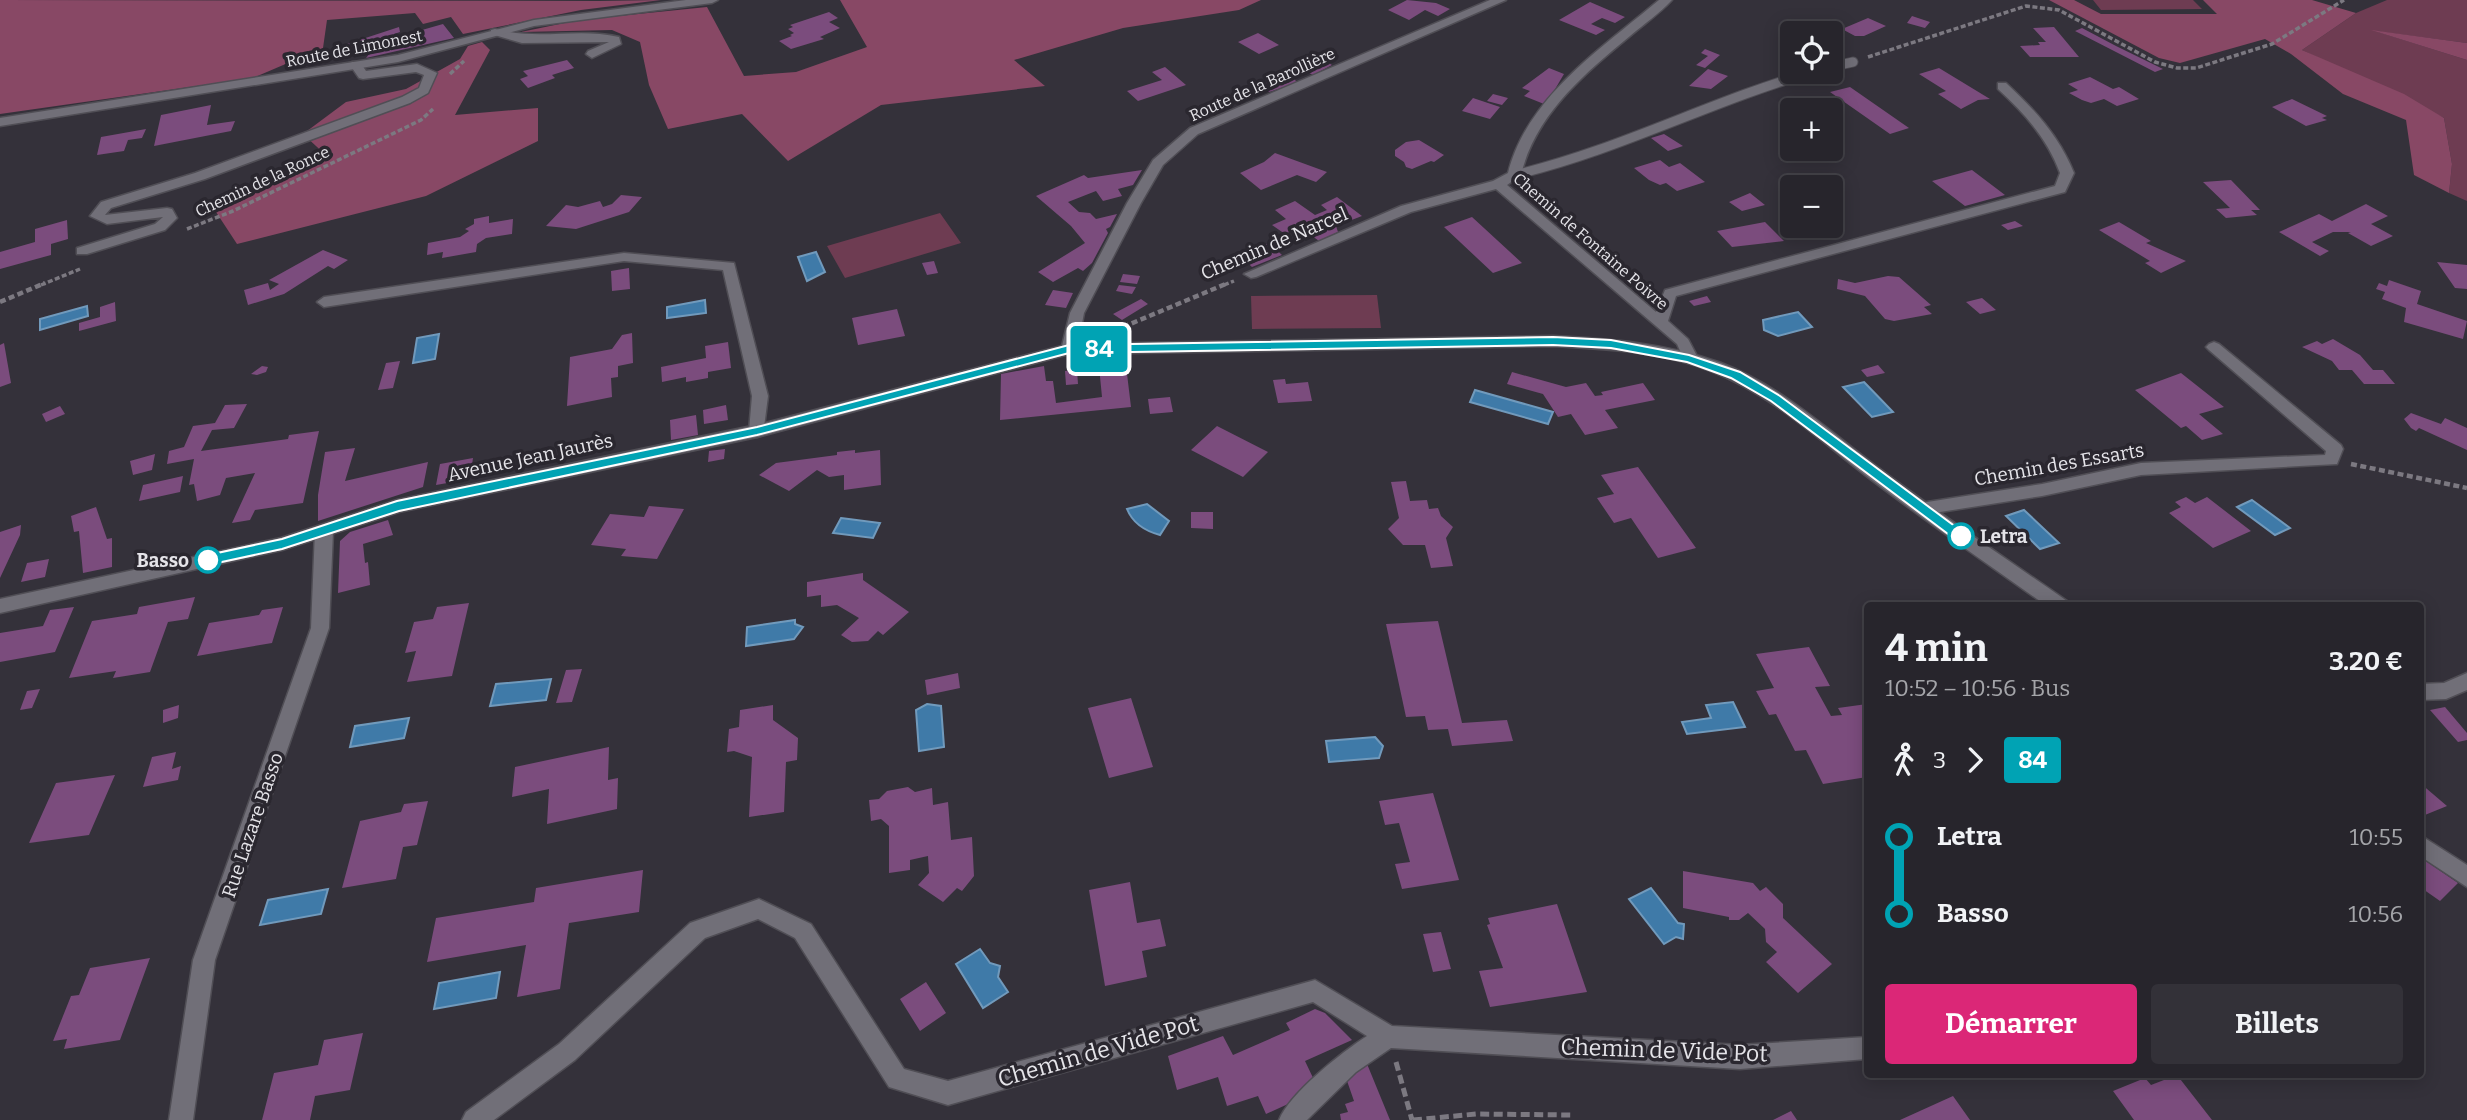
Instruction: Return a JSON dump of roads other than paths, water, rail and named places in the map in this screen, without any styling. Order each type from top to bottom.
[{"type":"street","name":"Route de Limonest","points":[[0,122],[398,58],[495,32],[576,16],[712,0]]},
{"type":"street","name":"Route de la Barollière","points":[[1069,349],[1077,313],[1134,203],[1158,163],[1194,131],[1500,0]]},
{"type":"street","name":"Chemin de Fontaine Poivre","points":[[1666,0],[1583,69],[1528,132],[1515,160],[1514,175],[1498,184],[1683,342],[1689,359]]},
{"type":"street","points":[[495,32],[506,38],[523,39],[594,34],[615,39],[615,44],[592,54]]},
{"type":"street","points":[[82,251],[160,227],[170,218],[167,212],[107,220],[97,216],[106,205],[200,176],[406,100],[424,90],[430,73],[417,68],[363,75],[356,65]]},
{"type":"street","points":[[1660,323],[1670,293],[2060,189],[2067,173],[2057,146],[2033,115],[2002,86]]},
{"type":"street","name":"Chemin de Narcel","points":[[1251,274],[1406,209],[1498,184]]},
{"type":"street","points":[[324,302],[624,257],[729,266],[760,396],[757,431]]},
{"type":"street","name":"Avenue Jean Jaurès","points":[[0,606],[282,544],[397,506],[757,431],[1069,349],[1553,341],[1611,344],[1689,359],[1735,375],[1775,398],[1921,509],[2055,602]]},
{"type":"street","name":"Chemin des Essarts","points":[[1921,509],[2042,491],[2141,469],[2331,460],[2334,449],[2214,347]]},
{"type":"street","name":"Rue Lazare Basso","points":[[181,1120],[204,961],[320,628],[324,531]]},
{"type":"street","points":[[2424,692],[2446,691],[2467,681]]},
{"type":"street","points":[[2424,847],[2467,877]]},
{"type":"street","name":"Chemin de Vide Pot","points":[[474,1120],[567,1052],[698,930],[759,909],[803,930],[897,1079],[948,1093],[1315,991],[1389,1037],[1740,1057],[1864,1048]]},
{"type":"street","points":[[1291,1120],[1338,1069],[1362,1051],[1389,1037]]},
{"type":"lane","points":[[1843,64],[1853,62]]},
{"type":"lane","points":[[1514,175],[1591,155],[1780,80]]},
{"type":"water","points":[[816,252],[825,272],[807,281],[798,257]]},
{"type":"water","points":[[705,300],[706,313],[667,318],[667,307]]},
{"type":"water","points":[[87,306],[88,316],[40,330],[40,319]]},
{"type":"water","points":[[1798,312],[1812,327],[1778,336],[1764,330],[1763,320]]},
{"type":"water","points":[[439,334],[435,359],[413,363],[417,338]]},
{"type":"water","points":[[1864,382],[1893,412],[1872,417],[1843,387]]},
{"type":"water","points":[[1475,390],[1553,412],[1548,424],[1470,402]]},
{"type":"water","points":[[2252,500],[2290,528],[2275,535],[2237,507]]},
{"type":"water","points":[[1147,504],[1169,521],[1160,535],[1140,526],[1127,509]]},
{"type":"water","points":[[2024,510],[2059,543],[2040,549],[2006,516]]},
{"type":"water","points":[[841,518],[880,523],[873,538],[833,533]]},
{"type":"water","points":[[795,620],[795,624],[803,627],[794,639],[746,646],[747,627]]},
{"type":"water","points":[[551,679],[546,700],[490,706],[496,684]]},
{"type":"water","points":[[1733,702],[1745,727],[1687,734],[1682,722],[1711,718],[1706,705]]},
{"type":"water","points":[[927,704],[941,706],[944,747],[919,751],[916,710]]},
{"type":"water","points":[[409,718],[404,738],[350,747],[355,726]]},
{"type":"water","points":[[1375,737],[1383,746],[1379,758],[1329,762],[1326,741]]},
{"type":"water","points":[[1651,888],[1678,923],[1684,924],[1683,939],[1676,937],[1664,944],[1629,899]]},
{"type":"water","points":[[328,889],[321,914],[260,925],[268,900]]},
{"type":"water","points":[[980,949],[990,963],[1000,966],[998,977],[1008,992],[983,1008],[956,964]]},
{"type":"water","points":[[500,972],[496,998],[434,1009],[439,983]]},
{"type":"place","name":"Letra","points":[[1961,536]]},
{"type":"place","name":"Basso","points":[[208,560]]}]
